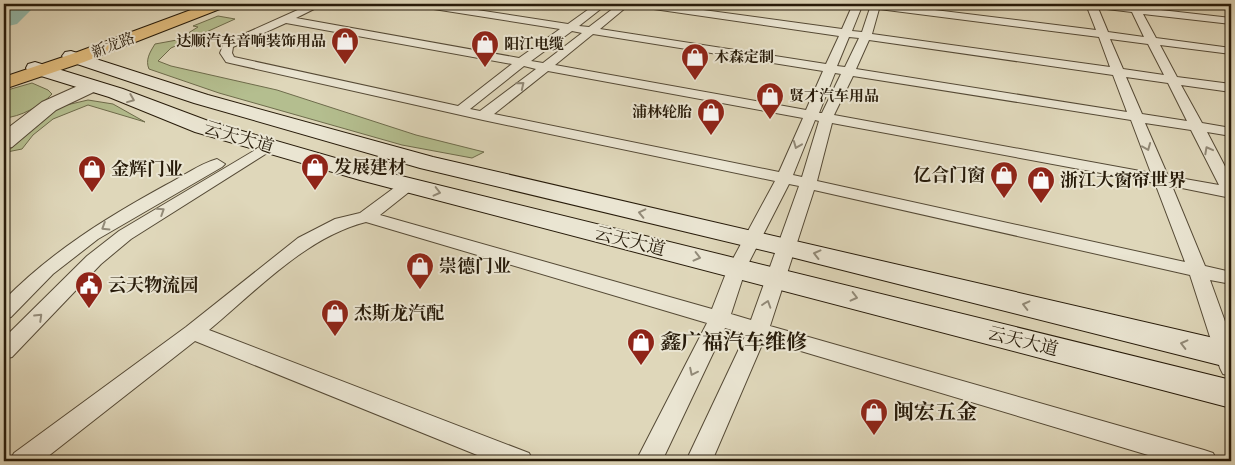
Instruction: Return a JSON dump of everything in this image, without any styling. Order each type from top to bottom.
[{"type":"main road","name":"新龙路","points":[[74,57],[212,4]]},
{"type":"main road","name":"新龙路","points":[[4,83],[220,4]]},
{"type":"main road","name":"云天大道","points":[[74,57],[201,100],[428,163],[787,247],[1229,359]]},
{"type":"main road","name":"新龙路","points":[[4,78],[39,69]]},
{"type":"main road","name":"云天大道","points":[[39,69],[116,92],[203,127],[408,185],[1231,394]]},
{"type":"main road","points":[[4,142],[49,106],[91,86]]},
{"type":"lane","points":[[319,4],[228,45],[226,53],[230,60],[460,111],[784,178],[1231,278]]},
{"type":"lane","points":[[421,4],[1231,132]]},
{"type":"lane","points":[[460,111],[522,62],[602,4]]},
{"type":"lane","points":[[484,116],[544,66],[625,4]]},
{"type":"lane","points":[[640,4],[1231,88]]},
{"type":"lane","points":[[699,461],[758,331],[808,184],[828,118],[847,33],[868,4]]},
{"type":"lane","points":[[868,4],[1231,51]]},
{"type":"lane","points":[[649,461],[719,319],[737,268],[784,178],[810,114],[866,35],[868,4]]},
{"type":"lane","points":[[1088,4],[1118,72],[1134,116],[1198,271],[1229,359]]},
{"type":"lane","points":[[1088,4],[1231,21]]},
{"type":"lane","points":[[1136,10],[1231,192]]},
{"type":"lane","points":[[284,20],[1159,177],[1231,192]]},
{"type":"lane","points":[[4,312],[52,264],[92,236],[150,200],[247,148],[260,144]]},
{"type":"lane","points":[[4,351],[94,260],[125,235],[260,144]]},
{"type":"lane","points":[[366,218],[408,185]]},
{"type":"lane","points":[[23,461],[194,332],[304,242],[341,223],[366,218],[386,221],[1204,461]]},
{"type":"lane","points":[[194,332],[520,461]]},
{"type":"green space","points":[[218,16],[235,19],[171,48],[158,61],[171,66],[277,90],[416,135],[484,152],[472,158],[402,145],[219,93],[149,69],[148,59],[155,44],[177,40],[198,27],[193,26]]},
{"type":"green space","points":[[32,83],[48,90],[52,94],[30,110],[17,116],[4,118],[4,91]]},
{"type":"green space","points":[[88,100],[113,104],[145,122],[88,105],[53,119],[33,135],[22,149],[7,152],[58,107]]},
{"type":"waterway","points":[[4,16],[19,4]]},
{"type":"place","name":"达顺汽车音响装饰用品","points":[[345,65]]},
{"type":"place","name":"阳江电缆","points":[[485,68]]},
{"type":"place","name":"木森定制","points":[[695,81]]},
{"type":"place","name":"贤才汽车用品","points":[[770,120]]},
{"type":"place","name":"浦林轮胎","points":[[711,136]]},
{"type":"place","name":"发展建材","points":[[315,191]]},
{"type":"place","name":"金辉门业","points":[[92,193]]},
{"type":"place","name":"亿合门窗","points":[[1004,199]]},
{"type":"place","name":"浙江大窗帘世界","points":[[1041,204]]},
{"type":"place","name":"崇德门业","points":[[420,290]]},
{"type":"place","name":"云天物流园","points":[[89,309]]},
{"type":"place","name":"杰斯龙汽配","points":[[335,337]]},
{"type":"place","name":"鑫广福汽车维修","points":[[641,366]]},
{"type":"place","name":"闽宏五金","points":[[874,436]]}]
